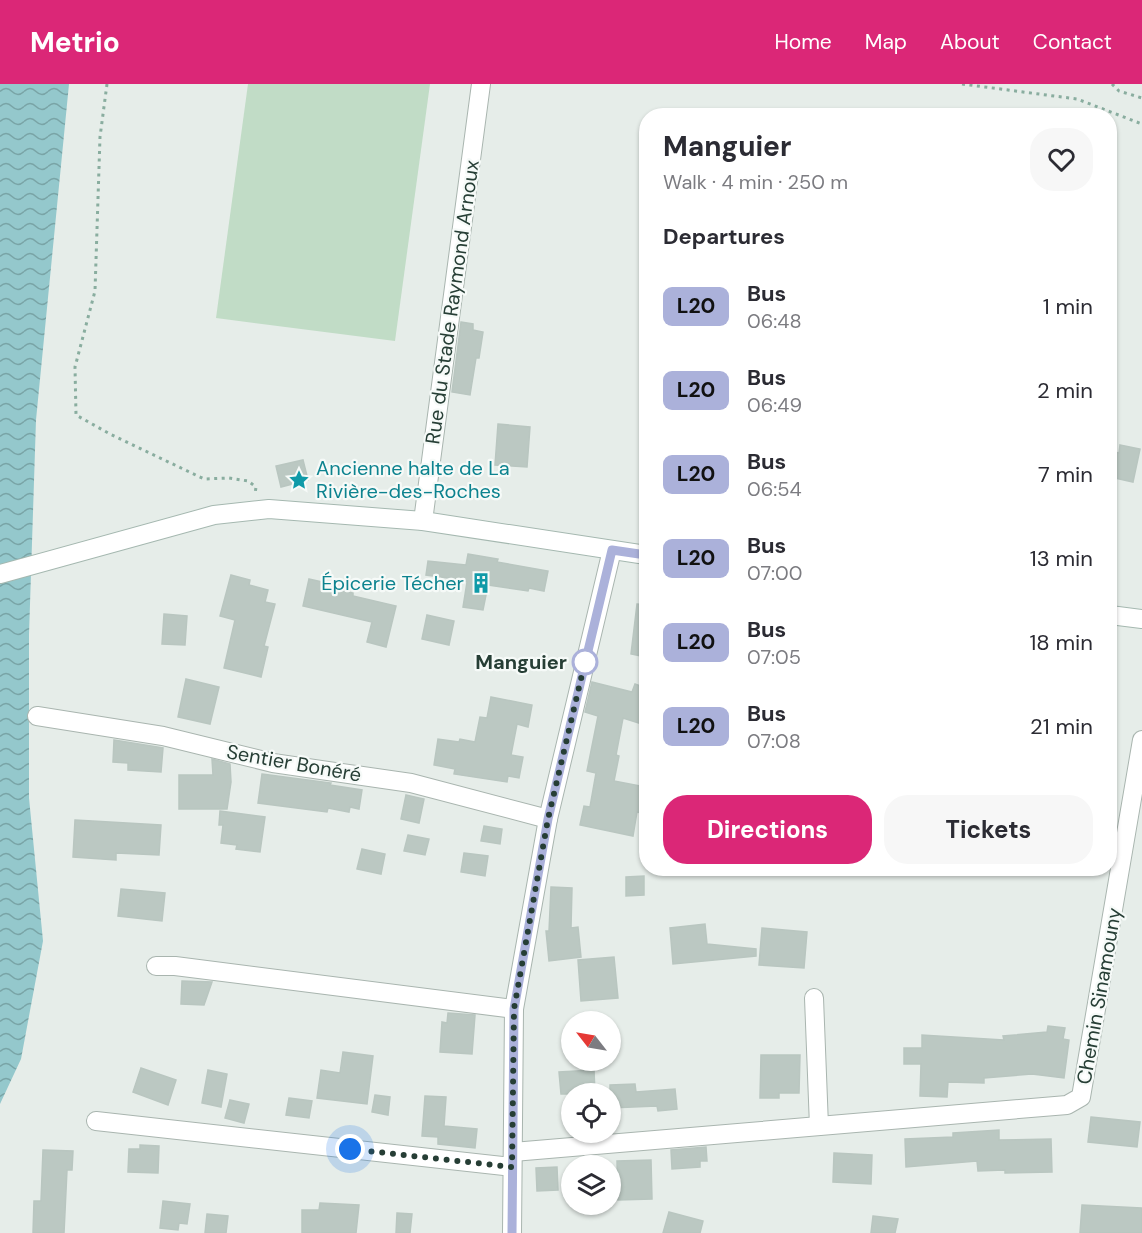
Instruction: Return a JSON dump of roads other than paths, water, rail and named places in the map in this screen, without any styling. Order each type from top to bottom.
[{"type":"street","name":"Rue du Stade Raymond Arnoux","points":[[423,521],[482,84]]},
{"type":"street","points":[[0,574],[214,515],[269,509],[423,521],[639,554]]},
{"type":"street","points":[[512,1233],[514,1009],[548,819],[612,550]]},
{"type":"street","points":[[1117,616],[1142,619]]},
{"type":"street","name":"Sentier Bonéré","points":[[38,716],[163,736],[273,763],[411,783],[548,819]]},
{"type":"street","name":"Chemin Sinamouny","points":[[96,1121],[513,1160],[819,1126],[1067,1105],[1081,1097],[1142,740]]},
{"type":"street","points":[[156,966],[175,966],[514,1009]]},
{"type":"street","points":[[814,998],[819,1126]]},
{"type":"water","points":[[0,84],[69,84],[36,420],[29,635],[29,798],[43,941],[21,1059],[0,1104]]},
{"type":"place","name":"Ancienne halte de La Rivière-des-Roches","points":[[299,480]]},
{"type":"place","name":"Épicerie Técher","points":[[481,583]]},
{"type":"place","name":"Manguier","points":[[585,662]]}]
